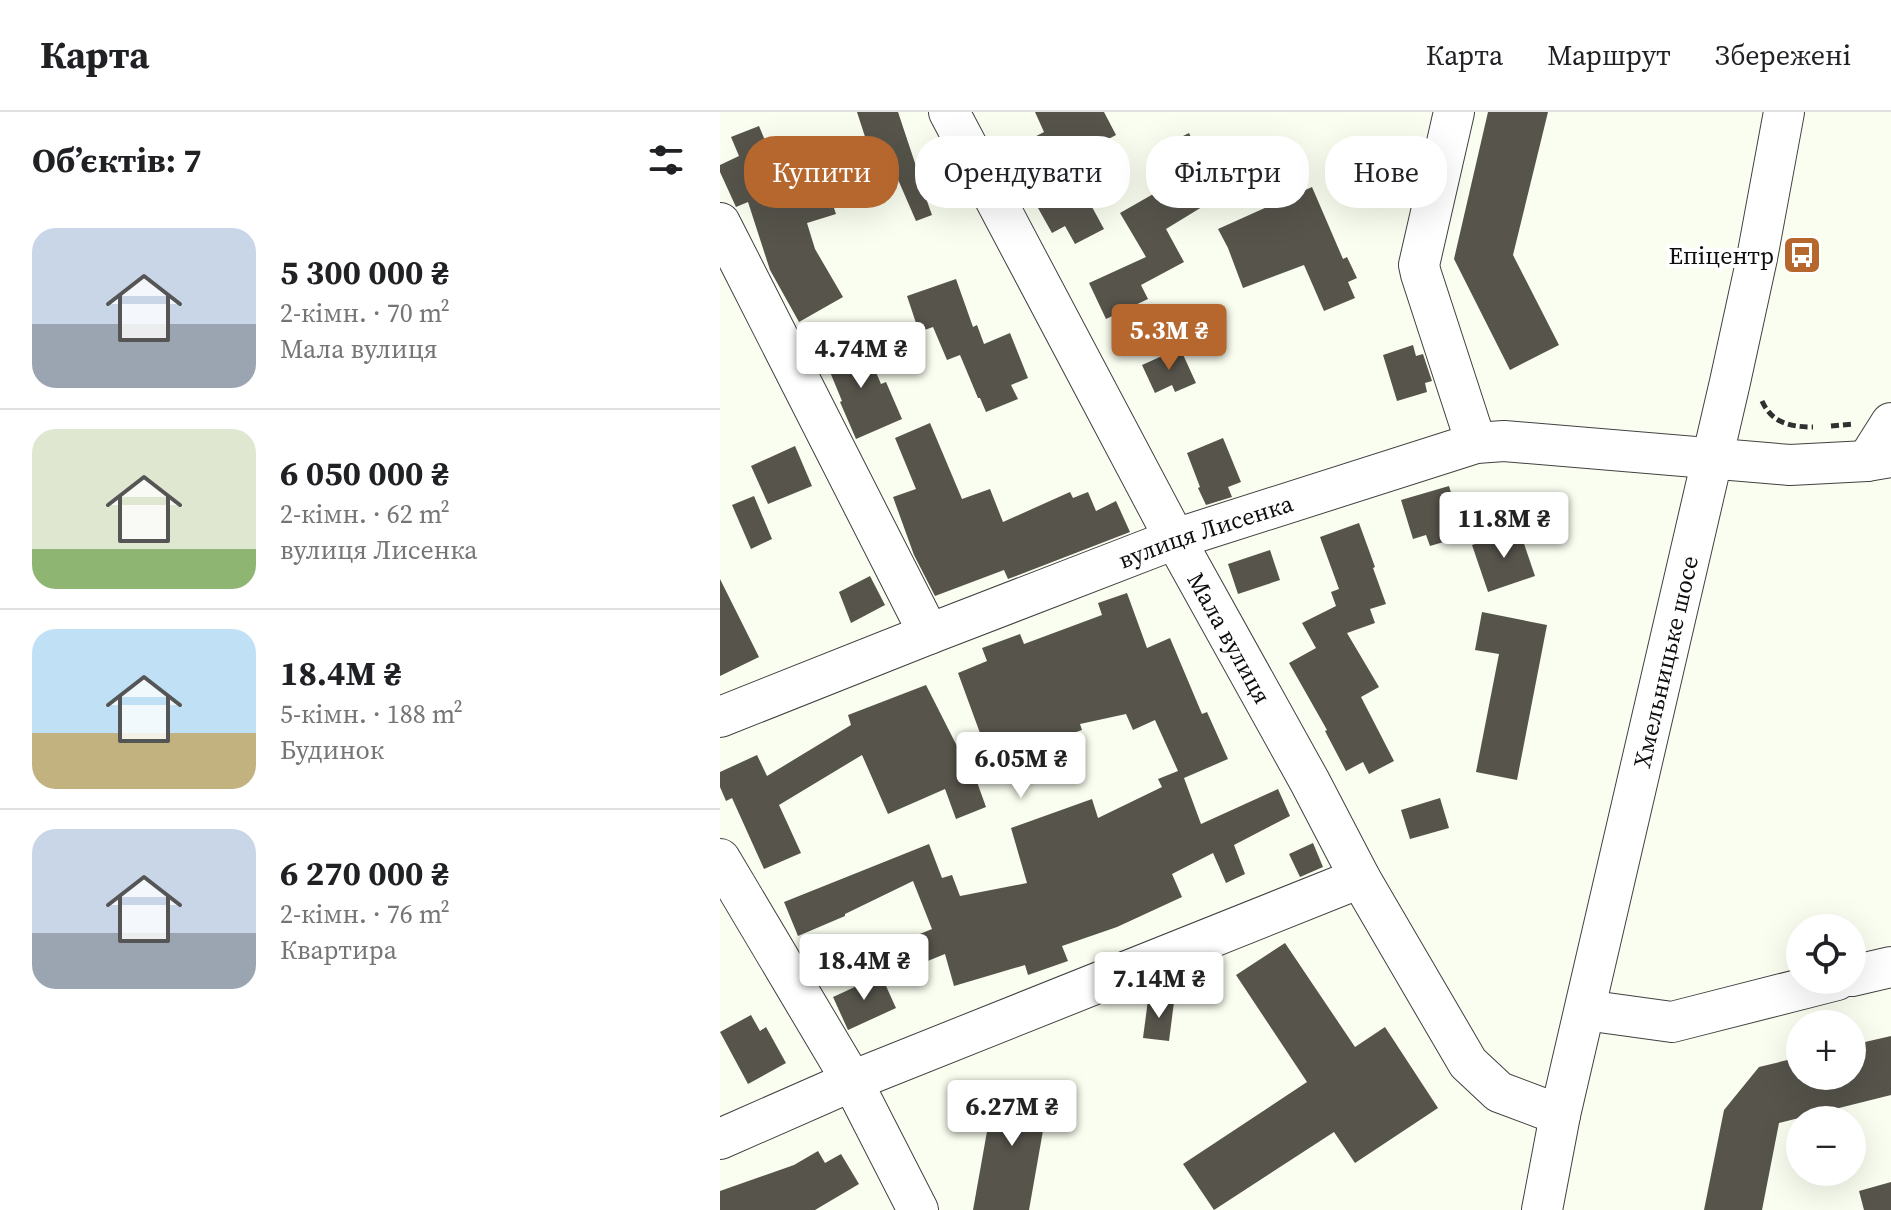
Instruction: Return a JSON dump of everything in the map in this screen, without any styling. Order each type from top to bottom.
[{"type":"street","name":"Мала вулиця","points":[[949,112],[1175,539],[1360,878],[1468,1063],[1499,1092],[1560,1115]]},
{"type":"street","points":[[1454,112],[1419,265],[1476,443]]},
{"type":"street","name":"Хмельницьке шосе","points":[[1542,1210],[1560,1115],[1757,258],[1784,112]]},
{"type":"street","points":[[720,223],[929,634]]},
{"type":"street","points":[[1877,423],[1879,459]]},
{"type":"street","name":"вулиця Лисенка","points":[[720,717],[1175,539],[1476,443],[1504,441],[1790,465],[1879,459]]},
{"type":"street","points":[[720,859],[852,1081],[918,1210]]},
{"type":"street","points":[[720,1139],[852,1081],[1360,878]]},
{"type":"street","points":[[1866,973],[1891,967]]},
{"type":"street","points":[[1585,1010],[1672,1022],[1786,993]]},
{"type":"path","points":[[1760,393],[1766,410],[1782,423],[1818,427]]},
{"type":"path","points":[[1826,426],[1877,423]]},
{"type":"building","points":[[857,112],[898,112],[915,163],[915,208],[930,208],[932,215],[916,221],[899,182],[899,136],[865,136]]},
{"type":"building","points":[[1035,112],[1104,112],[1116,135],[1036,136],[1044,132]]},
{"type":"building","points":[[1488,112],[1548,112],[1513,255],[1559,345],[1510,370],[1454,259]]},
{"type":"building","points":[[759,126],[763,136],[744,136],[744,204],[736,207],[720,172],[720,165],[739,156],[731,137]]},
{"type":"building","points":[[1312,187],[1343,259],[1347,257],[1357,278],[1348,282],[1355,298],[1324,311],[1304,265],[1243,288],[1218,229],[1265,208],[1309,208],[1309,188]]},
{"type":"building","points":[[1146,198],[1146,208],[1200,208],[1166,229],[1184,262],[1141,285],[1148,299],[1106,319],[1089,283],[1146,257],[1120,213]]},
{"type":"building","points":[[750,208],[834,208],[836,214],[807,223],[815,249],[843,297],[799,322],[770,270]]},
{"type":"building","points":[[1038,208],[1093,208],[1104,229],[1075,244],[1065,226],[1052,233]]},
{"type":"building","points":[[956,279],[973,327],[977,325],[984,344],[1010,333],[1028,378],[1011,385],[1018,399],[986,412],[960,355],[947,360],[933,327],[919,332],[907,296]]},
{"type":"building","points":[[862,339],[881,384],[886,382],[902,419],[856,439],[823,355]]},
{"type":"building","points":[[1413,345],[1416,356],[1423,354],[1432,381],[1425,383],[1427,392],[1397,401],[1383,355]]},
{"type":"building","points":[[1180,348],[1196,383],[1175,392],[1172,385],[1155,393],[1142,365]]},
{"type":"building","points":[[930,423],[962,499],[990,489],[1003,522],[1070,492],[1073,498],[1088,492],[1096,511],[1116,501],[1130,532],[1008,579],[1004,570],[935,596],[914,555],[893,497],[916,489],[895,438]]},
{"type":"building","points":[[1223,438],[1241,482],[1228,487],[1232,497],[1206,505],[1187,453]]},
{"type":"building","points":[[795,446],[812,486],[768,504],[751,466]]},
{"type":"building","points":[[1449,486],[1464,536],[1430,546],[1426,535],[1413,539],[1401,500]]},
{"type":"building","points":[[754,496],[772,539],[751,549],[732,505]]},
{"type":"building","points":[[1359,523],[1386,604],[1370,609],[1375,623],[1347,633],[1379,687],[1361,697],[1394,761],[1369,774],[1363,762],[1346,771],[1289,663],[1316,648],[1302,623],[1336,606],[1331,592],[1339,589],[1320,537]]},
{"type":"building","points":[[1519,529],[1535,576],[1488,592],[1472,545]]},
{"type":"building","points":[[1270,550],[1280,580],[1238,594],[1228,564]]},
{"type":"building","points":[[870,576],[885,605],[851,623],[839,592]]},
{"type":"building","points":[[720,579],[759,657],[720,676]]},
{"type":"building","points":[[1127,593],[1147,648],[1170,638],[1202,714],[1207,712],[1228,759],[1184,778],[1201,824],[1278,789],[1290,816],[1234,845],[1245,874],[1226,883],[1213,853],[1172,874],[1182,897],[1117,927],[1062,946],[1068,961],[1028,975],[1025,965],[954,986],[945,954],[888,977],[878,951],[932,929],[913,881],[798,936],[784,902],[929,844],[942,878],[952,875],[960,896],[1027,883],[1011,828],[1092,799],[1098,818],[1162,787],[1158,779],[1178,771],[1155,720],[1133,730],[1126,714],[1080,724],[1082,730],[1036,746],[1038,752],[973,771],[986,807],[956,819],[945,789],[888,814],[862,755],[779,805],[801,853],[764,869],[732,798],[726,801],[720,787],[720,772],[757,755],[767,776],[851,725],[848,715],[926,685],[961,754],[984,744],[958,673],[987,661],[982,648],[1020,634],[1024,644],[1102,615],[1098,603]]},
{"type":"building","points":[[1482,612],[1547,625],[1517,780],[1476,772],[1499,654],[1475,650]]},
{"type":"building","points":[[1440,798],[1449,828],[1410,839],[1401,810]]},
{"type":"building","points":[[1313,843],[1323,867],[1300,877],[1289,854]]},
{"type":"building","points":[[1285,943],[1355,1047],[1385,1027],[1438,1108],[1355,1163],[1334,1132],[1214,1210],[1183,1164],[1307,1082],[1236,975]]},
{"type":"building","points":[[881,975],[896,1008],[848,1030],[833,997]]},
{"type":"building","points":[[1148,1000],[1174,1002],[1169,1041],[1143,1038]]},
{"type":"building","points":[[751,1015],[760,1031],[766,1027],[786,1063],[748,1084],[720,1032]]},
{"type":"building","points":[[1891,1036],[1891,1095],[1847,1106],[1786,1106],[1786,1121],[1779,1123],[1762,1210],[1704,1210],[1724,1110],[1759,1067],[1786,1060],[1786,1090],[1866,1090],[1866,1042]]},
{"type":"building","points":[[996,1081],[1050,1091],[1029,1210],[973,1210]]},
{"type":"building","points":[[818,1151],[825,1163],[841,1154],[859,1184],[815,1210],[720,1210],[720,1191],[794,1165]]},
{"type":"building","points":[[1891,1182],[1891,1210],[1864,1210],[1859,1191]]},
{"type":"place","name":"Епіцентр","points":[[1802,255]]}]
